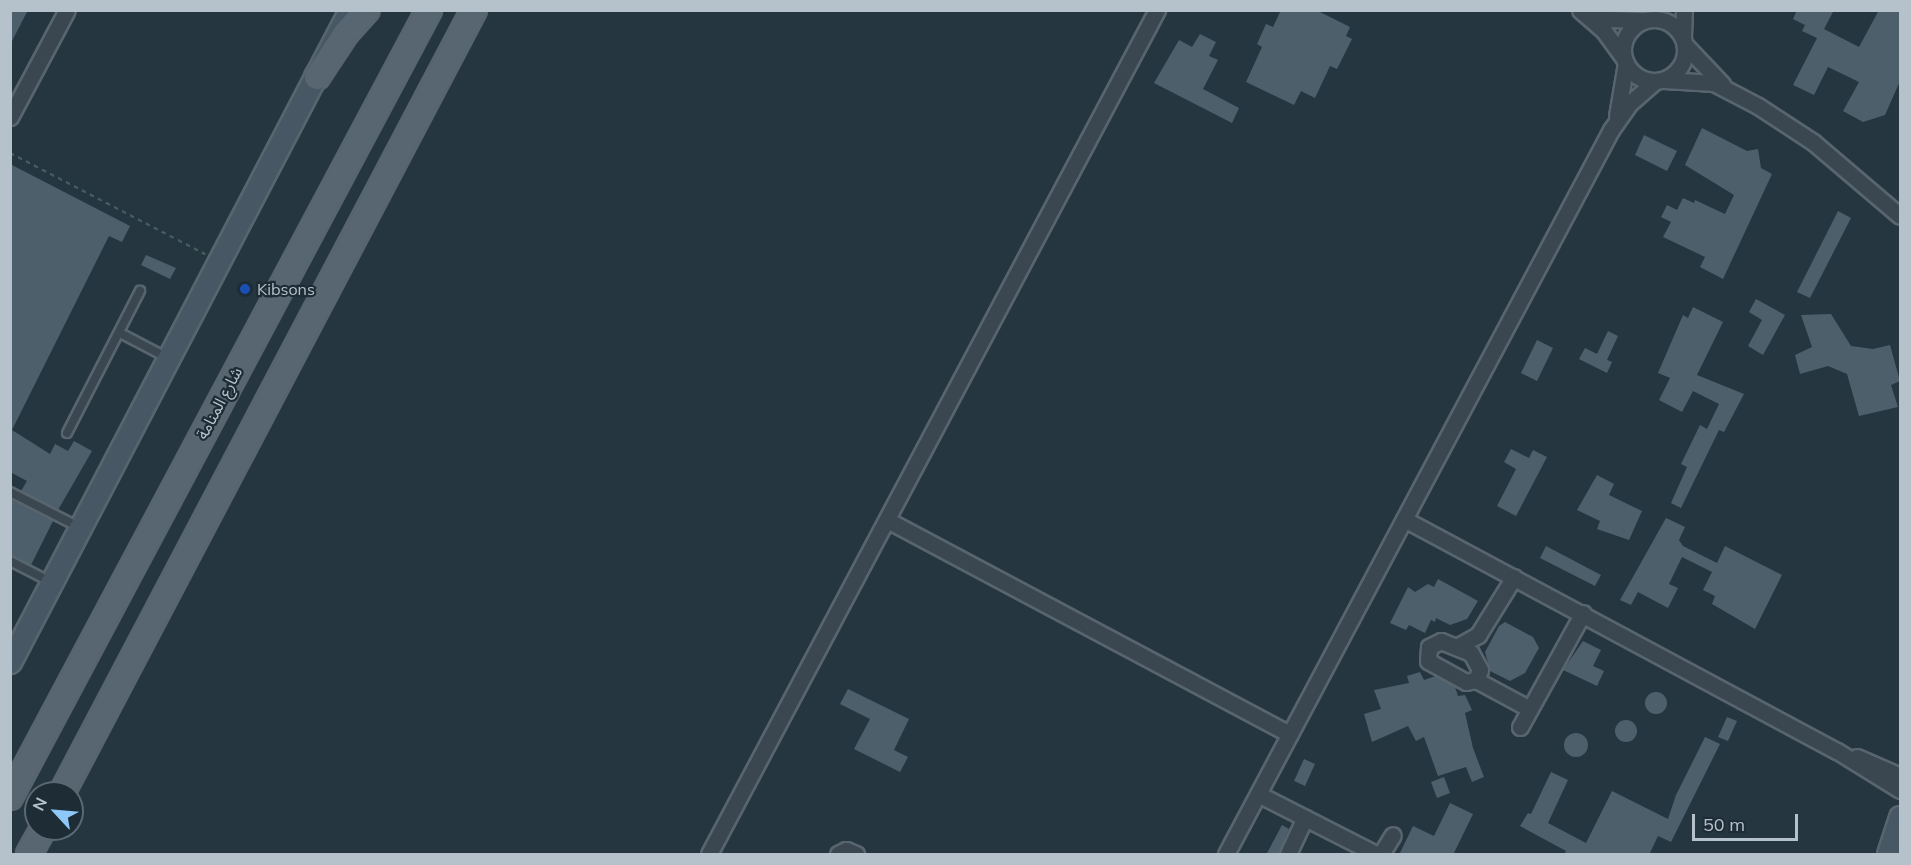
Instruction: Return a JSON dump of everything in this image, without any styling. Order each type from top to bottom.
[{"type":"main road","points":[[317,76],[346,33],[367,10]]},
{"type":"main road","name":"شارع المنامة","points":[[10,796],[429,10]]},
{"type":"main road","points":[[68,781],[474,10]]},
{"type":"main road","points":[[29,855],[37,841]]},
{"type":"street","points":[[10,117],[67,10]]},
{"type":"street","points":[[10,662],[350,10]]},
{"type":"street","points":[[709,855],[1157,10]]},
{"type":"street","points":[[1581,10],[1611,19],[1654,16],[1670,23],[1729,89],[1813,142],[1900,216]]},
{"type":"street","points":[[1581,10],[1604,31],[1633,73],[1660,81],[1698,80],[1729,89]]},
{"type":"street","points":[[1226,855],[1611,130],[1630,103],[1681,66],[1684,10]]},
{"type":"street","points":[[1611,130],[1622,97],[1625,61],[1623,50],[1630,30],[1654,16]]},
{"type":"street","points":[[1404,519],[1837,751],[1900,790]]},
{"type":"street","points":[[887,520],[1290,734]]},
{"type":"street","points":[[1460,645],[1478,635],[1514,577]]},
{"type":"street","points":[[1520,727],[1583,613]]},
{"type":"street","points":[[1476,680],[1479,665],[1471,652],[1460,645],[1441,641],[1432,643],[1426,652],[1428,661],[1466,682],[1476,680],[1530,709]]},
{"type":"street","points":[[1837,751],[1900,776]]},
{"type":"street","points":[[1258,794],[1376,855]]},
{"type":"street","points":[[1888,855],[1900,817]]},
{"type":"street","points":[[1288,855],[1305,818]]},
{"type":"street","points":[[1381,855],[1393,835]]},
{"type":"street","points":[[838,855],[846,850],[856,855]]},
{"type":"lane","points":[[67,433],[140,291]]},
{"type":"lane","points":[[120,333],[170,359]]},
{"type":"lane","points":[[10,492],[81,528]]},
{"type":"lane","points":[[10,561],[52,583]]},
{"type":"path","points":[[10,153],[220,262]]},
{"type":"building","points":[[10,10],[28,10],[10,45]]},
{"type":"building","points":[[1281,10],[1316,10],[1350,27],[1346,36],[1352,39],[1337,69],[1330,66],[1315,98],[1301,91],[1294,105],[1246,82],[1262,47],[1257,44],[1266,24],[1273,27]]},
{"type":"building","points":[[1797,10],[1834,10],[1824,29],[1859,47],[1879,10],[1900,10],[1900,81],[1885,115],[1863,122],[1843,111],[1859,82],[1828,67],[1814,95],[1793,85],[1817,38],[1802,31],[1805,25],[1793,19]]},
{"type":"building","points":[[1200,34],[1216,42],[1209,56],[1218,60],[1203,89],[1239,108],[1232,123],[1154,83],[1179,40],[1192,47]]},
{"type":"building","points":[[1702,128],[1747,151],[1758,149],[1761,168],[1772,174],[1723,279],[1700,267],[1705,257],[1663,237],[1671,222],[1661,217],[1667,205],[1677,210],[1683,198],[1694,203],[1695,200],[1725,214],[1734,195],[1685,165]]},
{"type":"building","points":[[1644,135],[1677,151],[1667,171],[1635,155]]},
{"type":"building","points":[[10,164],[130,226],[122,242],[109,236],[12,430],[50,454],[55,444],[68,451],[74,441],[92,451],[58,510],[21,491],[27,481],[10,472]]},
{"type":"building","points":[[1838,211],[1851,218],[1810,298],[1797,292]]},
{"type":"building","points":[[146,255],[176,268],[170,279],[141,265]]},
{"type":"building","points":[[1756,299],[1785,315],[1763,355],[1748,346],[1762,320],[1749,312]]},
{"type":"building","points":[[1693,307],[1723,322],[1697,375],[1744,394],[1724,432],[1719,430],[1681,508],[1671,503],[1687,467],[1681,464],[1700,425],[1707,429],[1719,404],[1693,391],[1682,412],[1659,400],[1670,378],[1658,373],[1683,315],[1688,318]]},
{"type":"building","points":[[1831,314],[1851,346],[1873,349],[1890,345],[1900,381],[1891,385],[1898,407],[1859,416],[1847,374],[1828,366],[1800,374],[1795,355],[1812,347],[1801,315]]},
{"type":"building","points":[[1608,331],[1618,336],[1607,360],[1612,362],[1607,373],[1579,359],[1585,348],[1597,354]]},
{"type":"building","points":[[1537,340],[1553,348],[1537,381],[1521,373]]},
{"type":"building","points":[[1511,449],[1529,458],[1533,450],[1547,457],[1516,516],[1497,506],[1516,469],[1504,462]]},
{"type":"building","points":[[1597,475],[1614,484],[1609,495],[1642,511],[1629,540],[1597,529],[1600,521],[1577,510]]},
{"type":"building","points":[[10,499],[53,521],[31,565],[10,555]]},
{"type":"building","points":[[1666,518],[1685,527],[1679,540],[1683,546],[1717,563],[1725,546],[1782,575],[1755,629],[1712,604],[1715,596],[1703,590],[1712,572],[1682,557],[1669,584],[1678,588],[1668,608],[1638,592],[1631,605],[1620,600]]},
{"type":"building","points":[[1546,546],[1601,575],[1595,586],[1540,558]]},
{"type":"building","points":[[1438,579],[1478,601],[1467,619],[1450,625],[1436,618],[1435,622],[1431,620],[1425,633],[1409,625],[1406,630],[1390,623],[1408,587],[1415,592],[1428,584],[1434,587]]},
{"type":"building","points":[[1505,622],[1533,637],[1539,648],[1525,673],[1510,681],[1490,671],[1485,652],[1499,626]]},
{"type":"building","points":[[1583,641],[1601,650],[1593,666],[1604,671],[1597,686],[1563,670]]},
{"type":"building","points":[[1420,672],[1424,680],[1436,676],[1455,687],[1458,696],[1465,695],[1472,710],[1465,713],[1473,748],[1484,777],[1472,782],[1466,767],[1438,776],[1424,737],[1416,741],[1408,726],[1372,742],[1364,714],[1381,709],[1374,690],[1409,683],[1407,676]]},
{"type":"building","points":[[848,689],[909,719],[894,750],[908,757],[900,772],[854,749],[870,719],[840,704]]},
{"type":"building","points":[[1656,692],[1664,695],[1667,703],[1664,711],[1656,714],[1648,711],[1645,703],[1648,695]]},
{"type":"building","points":[[1727,717],[1737,721],[1728,741],[1718,737]]},
{"type":"building","points":[[1626,720],[1634,723],[1637,731],[1634,739],[1626,742],[1618,739],[1615,731],[1618,723]]},
{"type":"building","points":[[1576,733],[1585,736],[1588,745],[1585,754],[1576,757],[1567,754],[1564,745],[1567,736]]},
{"type":"building","points":[[1705,737],[1720,744],[1671,842],[1658,836],[1649,855],[1564,855],[1566,851],[1520,826],[1528,813],[1531,814],[1551,772],[1568,780],[1548,823],[1586,843],[1612,791],[1668,819],[1676,795]]},
{"type":"building","points":[[1304,759],[1315,764],[1305,786],[1294,781]]},
{"type":"building","points":[[1444,777],[1450,793],[1437,798],[1431,782]]},
{"type":"building","points":[[1450,803],[1473,814],[1453,855],[1399,855],[1413,826],[1434,836]]},
{"type":"building","points":[[1282,825],[1289,829],[1278,855],[1266,855]]},
{"type":"place","name":"Kibsons","points":[[245,289]]}]
